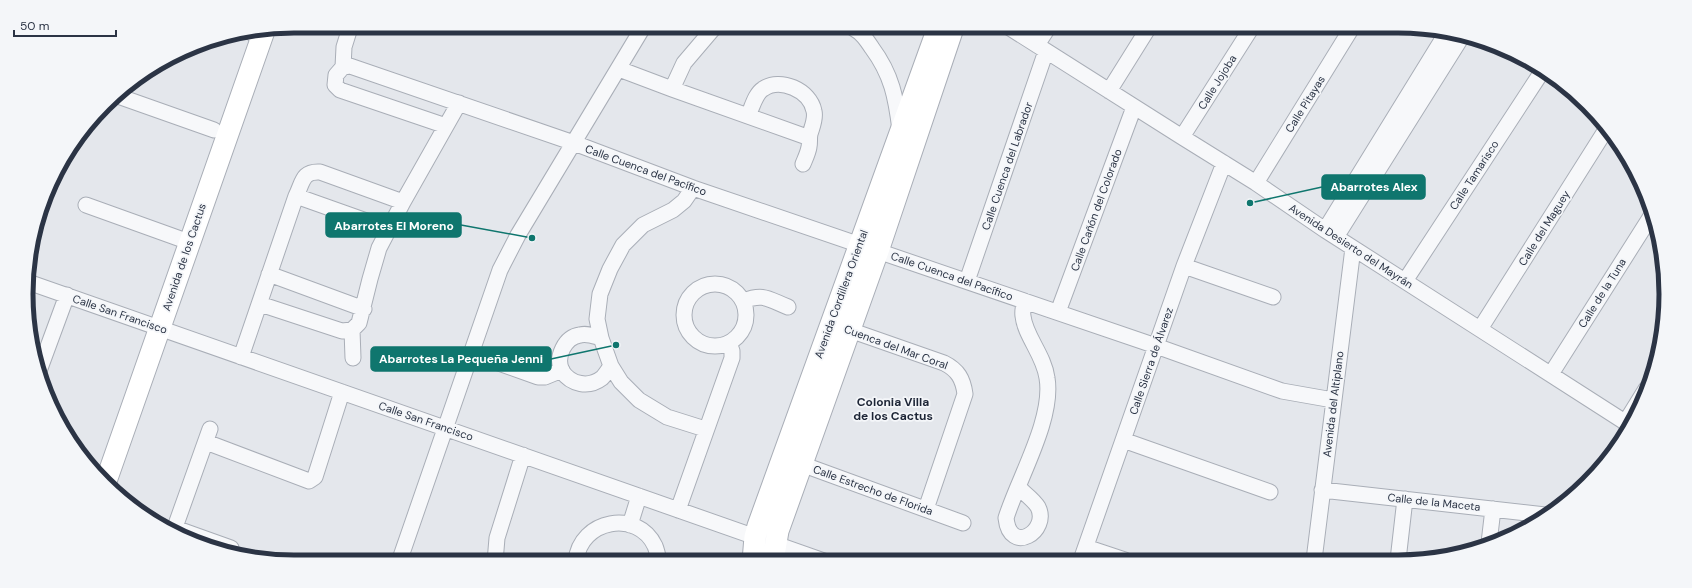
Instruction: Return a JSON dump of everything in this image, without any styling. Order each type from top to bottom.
[{"type":"street","points":[[348,33],[344,47],[342,67],[338,71],[335,78],[335,85],[340,90],[446,126]]},
{"type":"street","points":[[401,555],[500,270],[518,235],[640,33]]},
{"type":"street","points":[[672,89],[684,63],[710,33]]},
{"type":"street","points":[[860,33],[884,64],[896,99],[900,131]]},
{"type":"street","name":"Avenida Cordillera Oriental","points":[[754,555],[755,537],[782,457],[936,33]]},
{"type":"street","name":"Avenida Cordillera Oriental","points":[[774,552],[802,464],[878,251],[951,33]]},
{"type":"street","name":"Avenida Desierto del Mayrán","points":[[1018,33],[1256,183],[1353,248],[1625,422]]},
{"type":"street","name":"Calle Cuenca del Labrador","points":[[967,281],[1046,33]]},
{"type":"street","points":[[1109,91],[1145,33]]},
{"type":"street","name":"Calle Jojoba","points":[[1182,137],[1248,33]]},
{"type":"street","name":"Calle Pitayas","points":[[1256,183],[1349,33]]},
{"type":"street","name":"Avenida de los Cactus","points":[[182,239],[214,130],[253,36]]},
{"type":"street","name":"Avenida de los Cactus","points":[[107,477],[152,326],[253,36]]},
{"type":"street","points":[[1331,233],[1444,37]]},
{"type":"street","points":[[1331,233],[1459,40]]},
{"type":"street","name":"Calle Cuenca del Pacífico","points":[[342,67],[350,66],[459,103],[574,143],[694,188],[1058,312],[1282,391],[1333,400]]},
{"type":"street","points":[[619,69],[804,136],[810,134]]},
{"type":"street","name":"Calle Tamarisco","points":[[1405,281],[1540,75]]},
{"type":"street","points":[[748,116],[761,90],[772,85],[782,84],[802,93],[809,99],[814,111],[813,127],[810,134],[809,148],[803,164]]},
{"type":"street","points":[[122,98],[214,130]]},
{"type":"street","points":[[260,304],[342,331],[352,330],[360,323],[375,260],[389,228],[459,103]]},
{"type":"street","name":"Calle Cañón del Colorado","points":[[1058,312],[1134,107]]},
{"type":"street","name":"Calle del Maguey","points":[[1480,329],[1604,133]]},
{"type":"street","name":"Calle Sierra de Álvarez","points":[[1083,554],[1184,266],[1224,163]]},
{"type":"street","points":[[241,357],[296,196],[306,175],[312,171],[320,172],[403,202]]},
{"type":"street","points":[[694,188],[684,201],[673,210],[644,225],[622,245],[600,294],[597,319],[601,338],[611,366],[621,382],[639,400],[667,417],[706,429]]},
{"type":"street","points":[[296,196],[389,228]]},
{"type":"street","points":[[86,205],[182,239]]},
{"type":"street","name":"Calle de la Tuna","points":[[1551,374],[1648,220]]},
{"type":"street","name":"Avenida del Altiplano","points":[[1315,555],[1353,248]]},
{"type":"street","points":[[1184,266],[1273,297]]},
{"type":"street","points":[[269,274],[364,309]]},
{"type":"street","name":"Calle San Francisco","points":[[34,284],[755,537],[774,552],[791,555]]},
{"type":"street","points":[[713,284],[725,285],[736,291],[743,301],[746,312],[745,325],[739,335],[729,343],[718,346],[706,345],[695,339],[687,330],[684,318],[686,306],[691,295],[701,287],[713,284]]},
{"type":"street","points":[[42,362],[67,295]]},
{"type":"street","points":[[743,301],[756,296],[762,296],[788,307]]},
{"type":"street","points":[[1018,487],[1043,420],[1048,400],[1048,379],[1043,361],[1026,327],[1023,316],[1024,301]]},
{"type":"street","name":"Cuenca del Mar Coral","points":[[831,323],[944,363],[953,368],[960,375],[964,385],[965,394],[926,509]]},
{"type":"street","name":"Avenida de los Cactus","points":[[97,464],[152,326]]},
{"type":"street","points":[[352,330],[353,358]]},
{"type":"street","points":[[601,338],[589,334],[578,335],[569,340],[562,348],[560,359],[562,370],[570,379],[581,384],[593,384],[603,377],[611,366]]},
{"type":"street","points":[[678,510],[732,358],[732,351],[729,343]]},
{"type":"street","points":[[493,361],[538,377],[545,377],[562,370]]},
{"type":"street","points":[[175,526],[208,436],[309,481],[315,477],[342,392]]},
{"type":"street","points":[[1123,440],[1270,492]]},
{"type":"street","points":[[495,555],[497,538],[523,456]]},
{"type":"street","name":"Calle Estrecho de Florida","points":[[782,457],[963,523]]},
{"type":"street","name":"Calle de la Maceta","points":[[1322,490],[1538,514]]},
{"type":"street","points":[[630,525],[639,496]]},
{"type":"street","points":[[1399,555],[1405,499]]},
{"type":"street","points":[[1490,538],[1493,509]]},
{"type":"street","points":[[577,555],[585,538],[598,528],[614,523],[630,525],[644,533],[654,545],[657,555]]},
{"type":"place","name":"Abarrotes Alex","points":[[1250,203]]},
{"type":"place","name":"Abarrotes El Moreno","points":[[532,238]]},
{"type":"place","name":"Abarrotes La Pequeña Jenni","points":[[616,345]]},
{"type":"district","name":"Colonia Villa de los Cactus","points":[[893,409]]}]
